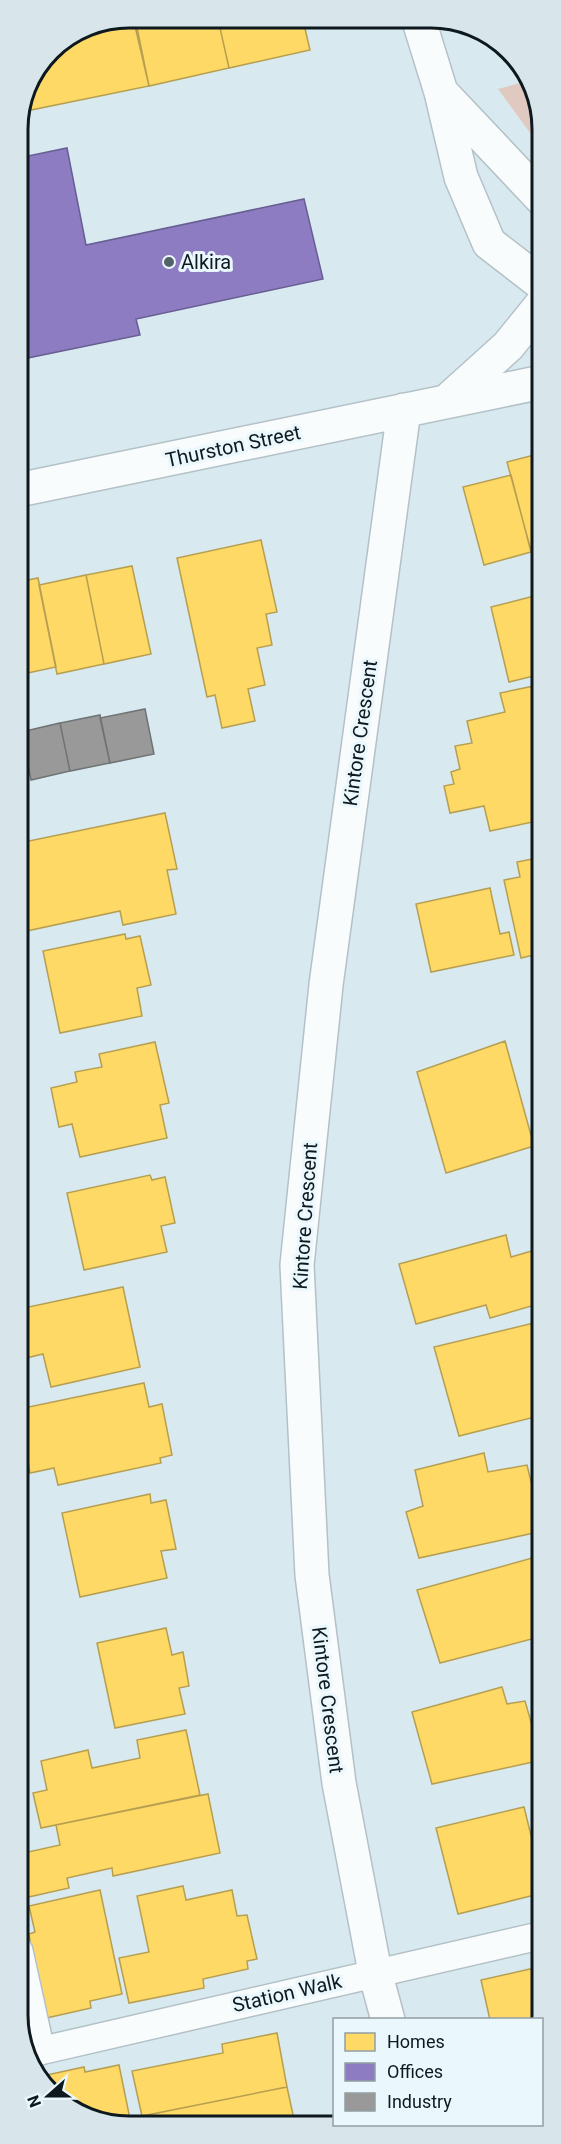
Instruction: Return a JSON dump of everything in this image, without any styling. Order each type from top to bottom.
[{"type":"street","points":[[420,28],[441,92],[461,177],[489,243],[532,276]]},
{"type":"street","points":[[441,92],[532,188]]},
{"type":"street","points":[[447,401],[508,346],[532,316]]},
{"type":"street","name":"Thurston Street","points":[[29,488],[532,384]]},
{"type":"street","name":"Kintore Crescent","points":[[388,2018],[375,1972],[339,1783],[312,1575],[297,1265],[326,985],[404,410]]},
{"type":"lane","name":"Station Walk","points":[[36,2052],[532,1937]]},
{"type":"lane","points":[[28,2005],[36,2051]]},
{"type":"shaded area","points":[[521,83],[532,116],[532,135],[498,89]]},
{"type":"building: Homes","points":[[135,28],[220,28],[229,68],[149,86]]},
{"type":"building: Homes","points":[[137,28],[149,86],[31,110],[36,91],[45,73],[73,45],[110,30]]},
{"type":"building: Homes","points":[[220,28],[305,28],[310,50],[229,68]]},
{"type":"building: Homes","points":[[532,456],[532,546],[530,547],[507,462]]},
{"type":"building: Homes","points":[[511,475],[531,552],[484,565],[463,487]]},
{"type":"building: Homes","points":[[261,540],[277,612],[266,614],[272,645],[257,648],[265,685],[248,689],[255,721],[222,728],[215,695],[207,697],[177,558]]},
{"type":"building: Homes","points":[[132,566],[151,654],[104,664],[86,575]]},
{"type":"building: Homes","points":[[86,575],[104,664],[57,674],[39,585]]},
{"type":"building: Homes","points":[[38,578],[56,667],[29,673],[29,580]]},
{"type":"building: Homes","points":[[532,597],[532,676],[509,682],[491,607]]},
{"type":"building: Homes","points":[[532,686],[532,822],[490,831],[484,806],[450,813],[444,786],[454,784],[451,772],[460,769],[455,746],[472,743],[467,721],[505,712],[500,693]]},
{"type":"building: Homes","points":[[165,813],[177,869],[167,870],[176,914],[123,925],[120,911],[29,931],[29,841]]},
{"type":"building: Homes","points":[[532,859],[532,955],[521,958],[504,880],[520,877],[517,862]]},
{"type":"building: Homes","points":[[490,888],[500,934],[509,932],[514,955],[431,972],[416,904]]},
{"type":"building: Homes","points":[[125,934],[126,939],[140,936],[151,985],[137,988],[142,1016],[60,1033],[43,951]]},
{"type":"building: Homes","points":[[505,1041],[532,1139],[532,1147],[446,1173],[417,1072]]},
{"type":"building: Homes","points":[[155,1042],[169,1103],[160,1105],[167,1138],[80,1157],[72,1124],[59,1127],[51,1088],[77,1082],[75,1072],[102,1067],[99,1054]]},
{"type":"building: Homes","points":[[150,1175],[152,1180],[165,1177],[175,1223],[161,1226],[167,1252],[84,1270],[67,1193]]},
{"type":"building: Homes","points":[[506,1235],[511,1257],[532,1251],[532,1306],[490,1318],[486,1305],[416,1324],[399,1264]]},
{"type":"building: Homes","points":[[123,1287],[140,1367],[51,1387],[43,1354],[28,1357],[28,1307]]},
{"type":"building: Homes","points":[[532,1323],[532,1418],[459,1436],[434,1347]]},
{"type":"building: Homes","points":[[144,1383],[149,1407],[162,1404],[172,1455],[160,1458],[161,1463],[58,1485],[54,1468],[30,1473],[28,1407]]},
{"type":"building: Homes","points":[[484,1453],[488,1472],[527,1465],[532,1486],[532,1533],[419,1558],[406,1512],[423,1506],[415,1470]]},
{"type":"building: Homes","points":[[150,1494],[151,1503],[166,1500],[176,1549],[161,1551],[167,1578],[80,1597],[62,1513]]},
{"type":"building: Homes","points":[[532,1558],[532,1639],[440,1663],[417,1590]]},
{"type":"building: Homes","points":[[166,1628],[172,1655],[183,1652],[189,1686],[179,1688],[185,1714],[115,1728],[97,1643]]},
{"type":"building: Homes","points":[[502,1687],[507,1704],[525,1701],[532,1725],[532,1762],[432,1784],[412,1712]]},
{"type":"building: Homes","points":[[186,1730],[200,1795],[41,1828],[33,1793],[47,1790],[41,1761],[88,1750],[92,1768],[140,1758],[137,1740]]},
{"type":"building: Homes","points":[[208,1794],[220,1853],[113,1876],[112,1868],[67,1878],[69,1888],[28,1897],[28,1852],[60,1845],[56,1825]]},
{"type":"building: Homes","points":[[524,1807],[532,1839],[532,1896],[458,1914],[436,1828]]},
{"type":"building: Homes","points":[[183,1886],[186,1900],[232,1890],[237,1916],[247,1915],[257,1959],[247,1961],[248,1969],[203,1979],[204,1988],[129,2003],[119,1958],[149,1952],[137,1896]]},
{"type":"building: Homes","points":[[100,1890],[122,1994],[90,2001],[91,2008],[42,2019],[29,1934],[35,1932],[29,1906]]},
{"type":"building: Homes","points":[[532,1968],[532,2018],[490,2018],[481,1980]]},
{"type":"building: Homes","points":[[277,2033],[287,2087],[142,2116],[132,2071],[223,2053],[222,2044]]},
{"type":"building: Homes","points":[[119,2065],[129,2116],[110,2114],[78,2101],[78,2068],[84,2067],[85,2072]]},
{"type":"building: Homes","points":[[287,2087],[293,2116],[142,2116]]},
{"type":"building: Offices","name":"Alkira","points":[[67,148],[86,245],[304,199],[323,279],[136,319],[140,335],[29,358],[29,156]]},
{"type":"building: Industry","points":[[145,709],[154,754],[110,763],[100,718]]},
{"type":"building: Industry","points":[[100,715],[110,763],[70,771],[60,723]]},
{"type":"building: Industry","points":[[60,723],[70,771],[31,780],[29,769],[29,730]]},
{"type":"place","name":"Alkira","points":[[169,262]]}]
